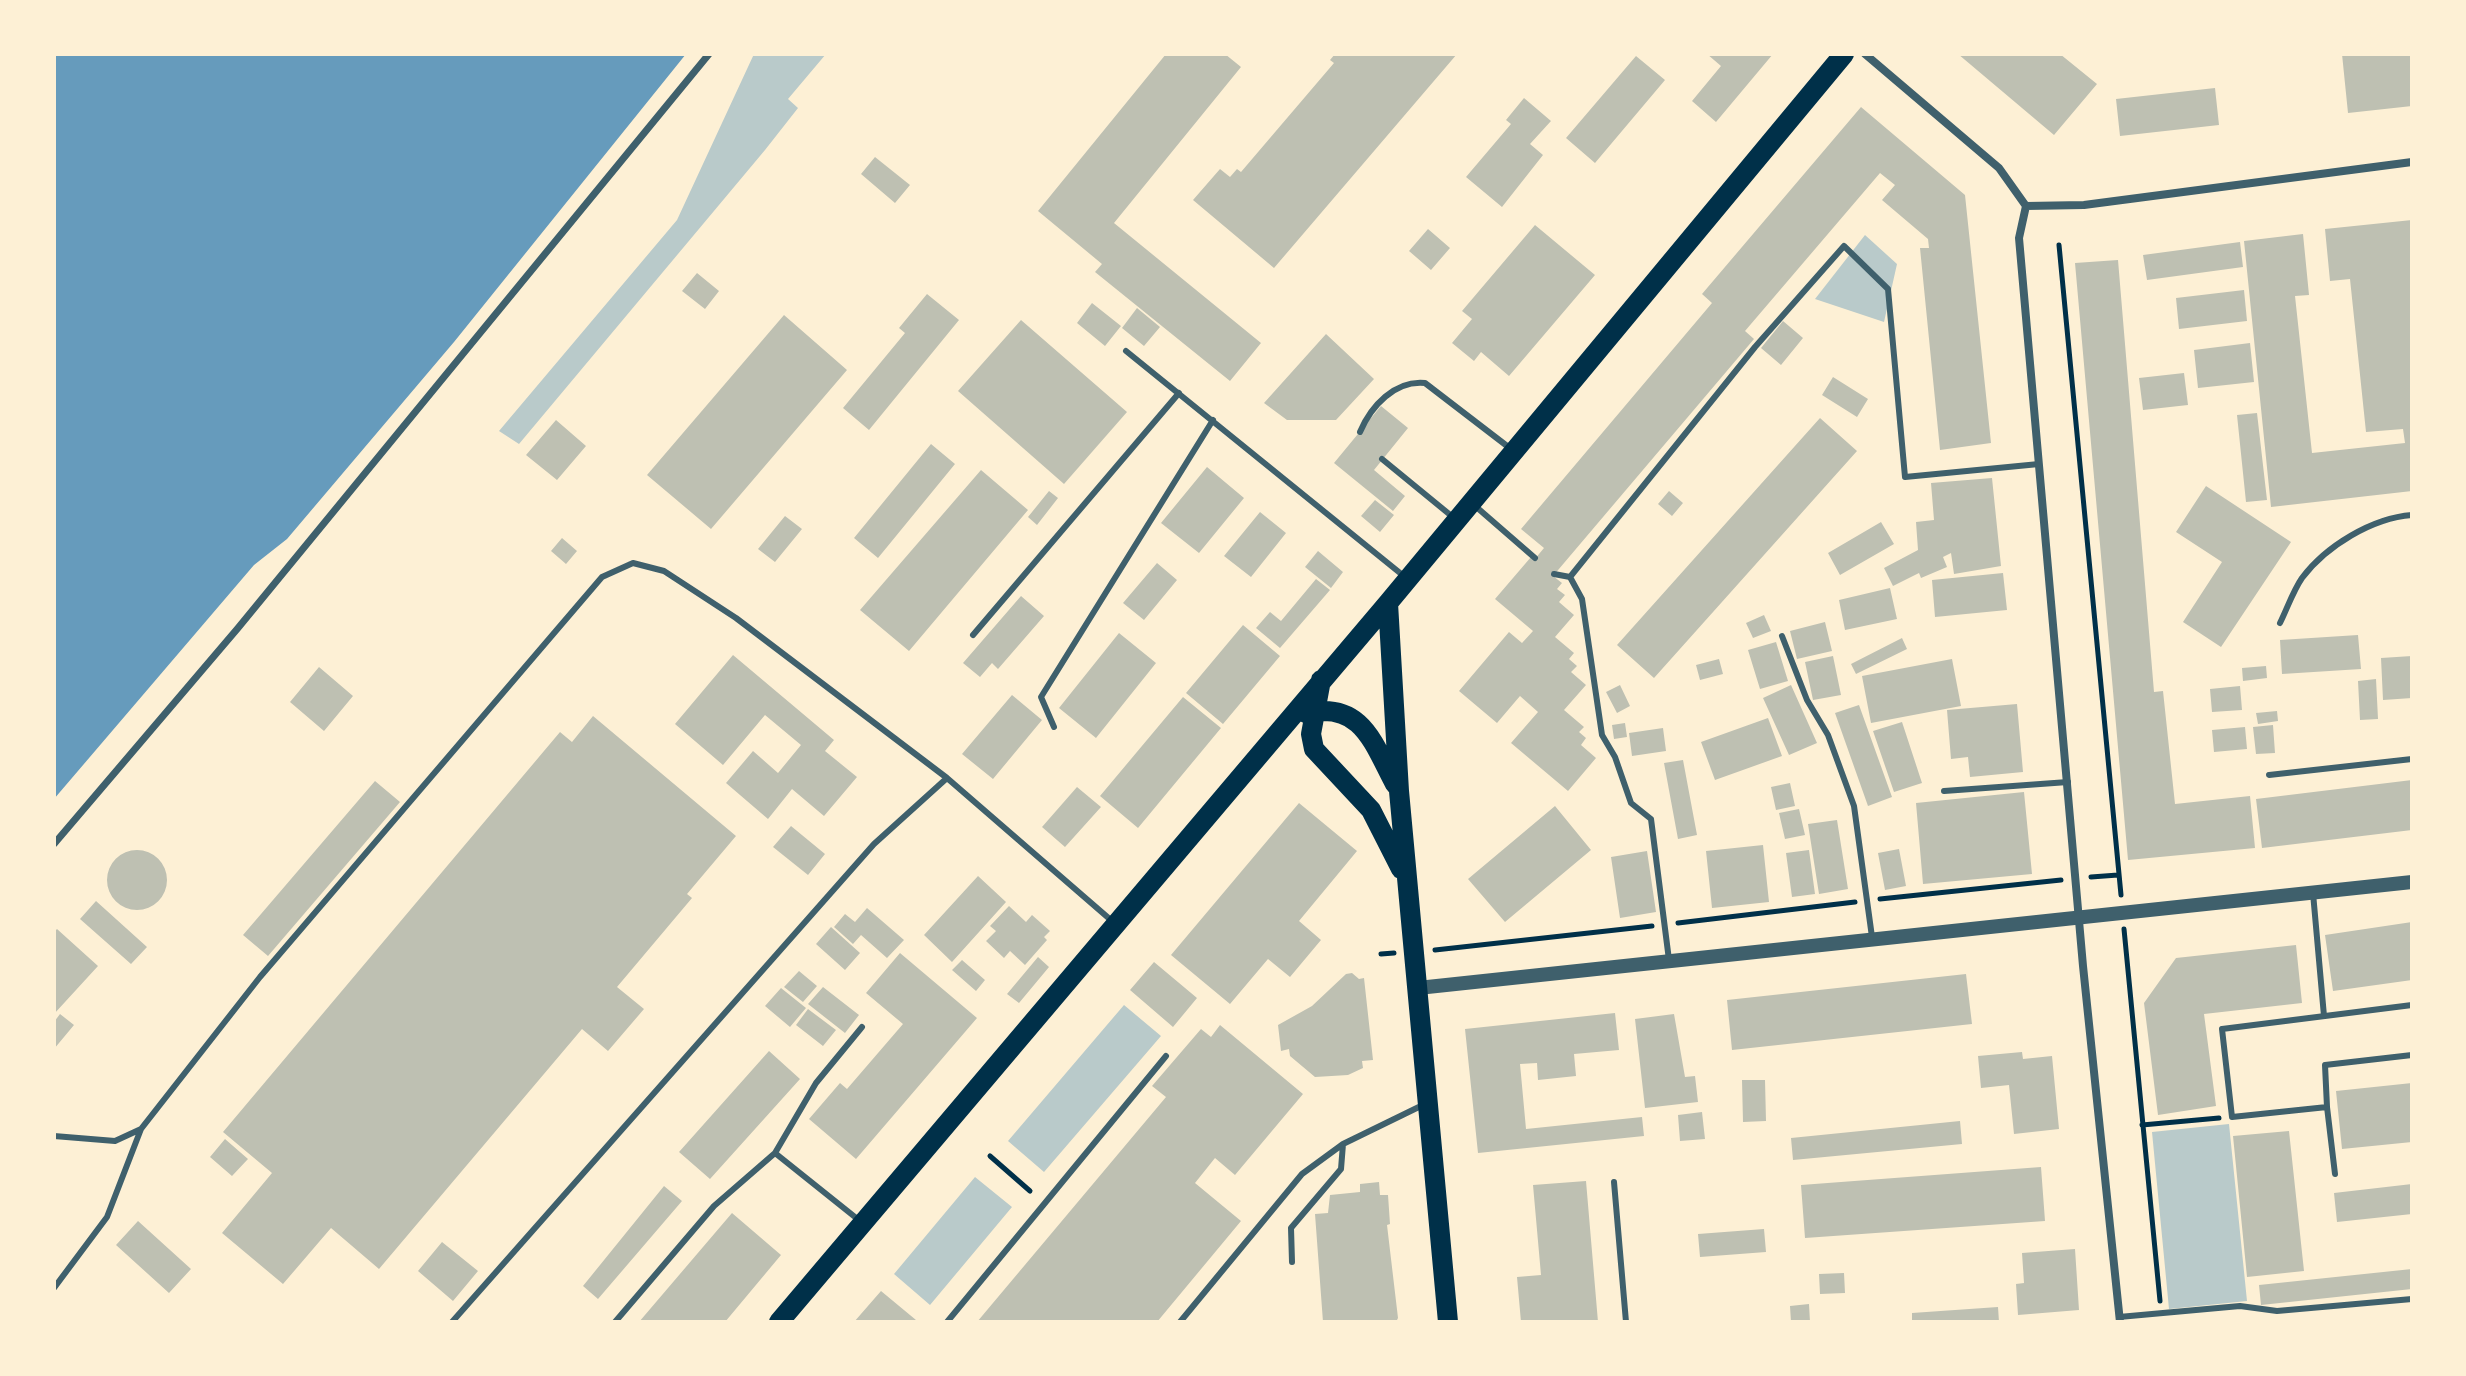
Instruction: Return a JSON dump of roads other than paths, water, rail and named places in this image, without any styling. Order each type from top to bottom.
[{"type":"main road","points":[[779,1322],[1408,580],[1844,54]]},
{"type":"main road","points":[[1388,603],[1399,791],[1448,1322]]},
{"type":"main road","points":[[1321,680],[1311,734],[1314,749],[1371,810],[1409,887]]},
{"type":"main road","points":[[1290,716],[1331,710],[1357,721],[1399,791]]},
{"type":"street","points":[[54,844],[238,628],[709,54]]},
{"type":"street","points":[[1865,54],[1999,168],[2026,206],[2019,238],[2120,1320]]},
{"type":"street","points":[[2026,206],[2084,205],[2412,162]]},
{"type":"street","points":[[1418,988],[2412,882]]},
{"type":"lane","points":[[1570,577],[1755,347],[1844,246],[1888,289],[1905,477],[2039,464]]},
{"type":"lane","points":[[1126,351],[1408,580]]},
{"type":"lane","points":[[1360,432],[1365,420],[1394,389],[1412,381],[1425,383],[1514,451]]},
{"type":"lane","points":[[973,635],[1179,393]]},
{"type":"lane","points":[[1054,727],[1041,697],[1213,420]]},
{"type":"lane","points":[[1382,459],[1456,520]]},
{"type":"lane","points":[[1471,502],[1535,558]]},
{"type":"lane","points":[[2280,623],[2301,579],[2333,546],[2394,516],[2412,515]]},
{"type":"lane","points":[[54,1288],[107,1217],[141,1129],[260,977],[602,577],[633,563],[664,571],[736,618],[947,778],[1115,924]]},
{"type":"lane","points":[[1554,574],[1570,577]]},
{"type":"lane","points":[[1570,577],[1582,599],[1602,735],[1615,757],[1631,803],[1651,819],[1670,962]]},
{"type":"lane","points":[[1782,636],[1807,700],[1828,735],[1854,806],[1873,941]]},
{"type":"lane","points":[[2269,775],[2412,759]]},
{"type":"lane","points":[[452,1322],[874,844],[947,778]]},
{"type":"lane","points":[[1944,791],[2068,782]]},
{"type":"lane","points":[[2313,893],[2324,1016]]},
{"type":"lane","points":[[2327,1107],[2232,1117],[2222,1029],[2412,1005]]},
{"type":"lane","points":[[615,1322],[714,1206],[775,1153],[816,1083],[862,1027]]},
{"type":"lane","points":[[2335,1174],[2325,1065],[2412,1055]]},
{"type":"lane","points":[[947,1322],[1166,1056]]},
{"type":"lane","points":[[1180,1322],[1302,1174],[1343,1144],[1428,1102]]},
{"type":"lane","points":[[54,1136],[75,1141],[115,1141],[141,1129]]},
{"type":"lane","points":[[1292,1262],[1291,1228],[1341,1169],[1343,1144]]},
{"type":"lane","points":[[775,1153],[863,1223]]},
{"type":"lane","points":[[1614,1182],[1626,1322]]},
{"type":"lane","points":[[2120,1320],[2240,1306],[2277,1311],[2412,1299]]},
{"type":"water","points":[[54,54],[686,54],[454,342],[287,539],[254,565],[54,799]]}]
